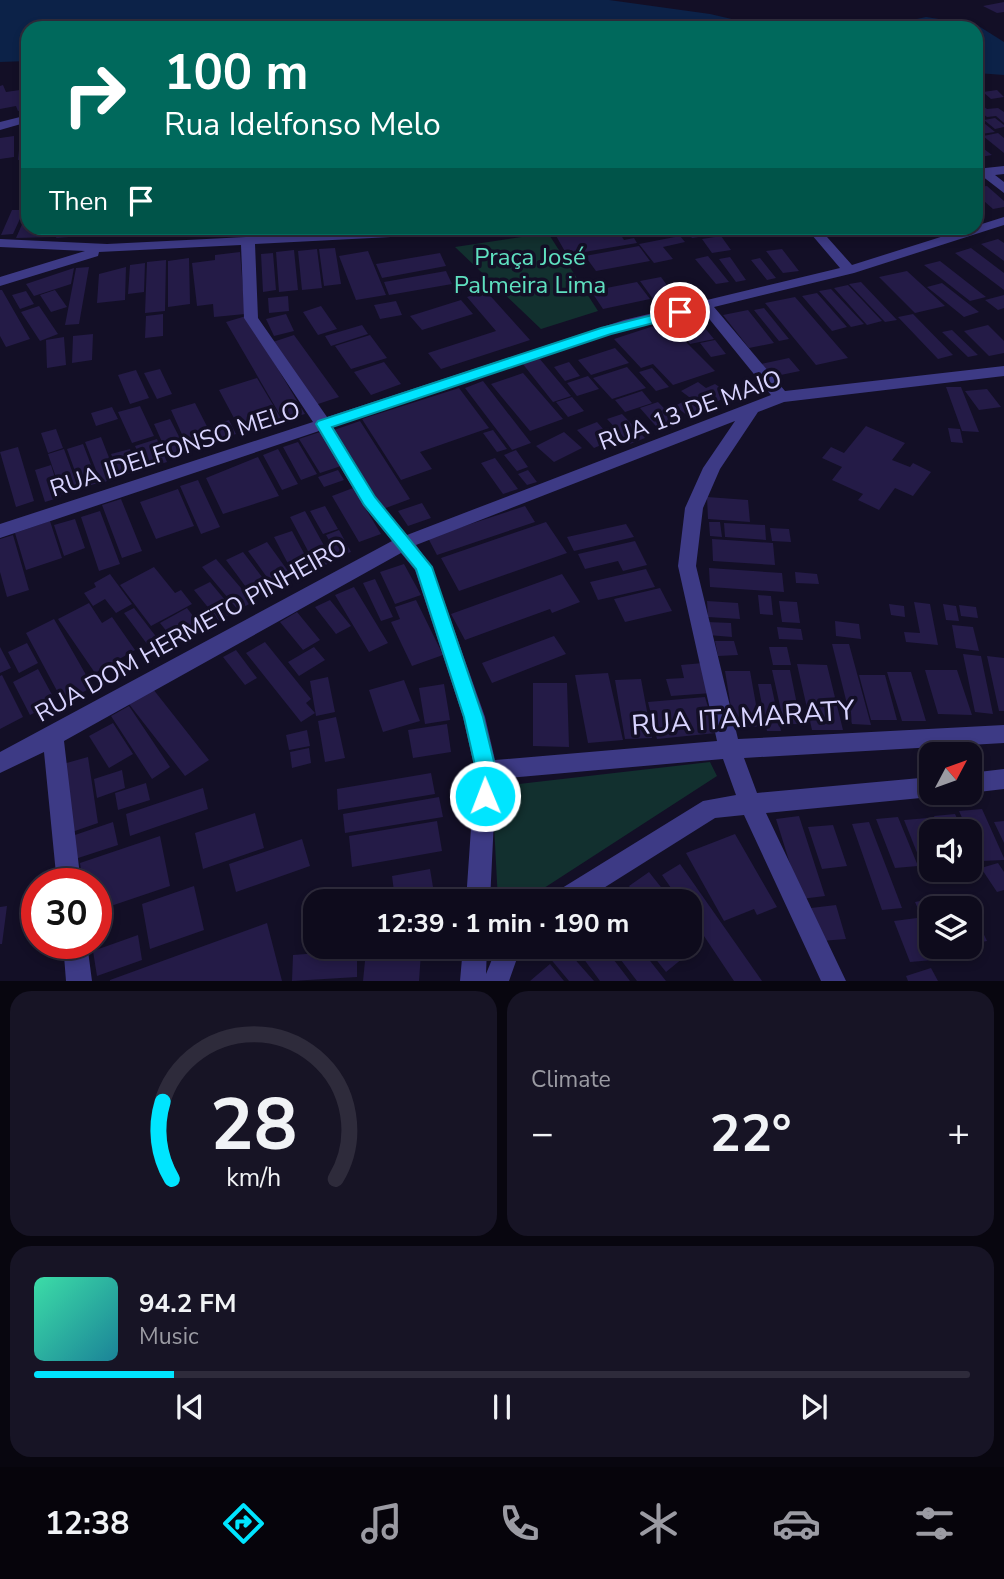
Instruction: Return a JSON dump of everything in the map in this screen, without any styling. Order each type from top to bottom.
[{"type":"street","points":[[1,125],[21,120]]},
{"type":"street","points":[[1,125],[21,126]]},
{"type":"street","points":[[983,173],[1004,170]]},
{"type":"street","points":[[983,174],[1004,189]]},
{"type":"street","name":"RUA IDELFONSO MELO","points":[[983,228],[1004,221]]},
{"type":"street","points":[[0,243],[107,248],[348,235]]},
{"type":"street","points":[[818,235],[849,270]]},
{"type":"street","name":"RUA IDELFONSO MELO","points":[[0,531],[629,323],[849,270],[960,235]]},
{"type":"street","points":[[248,240],[251,318],[323,424],[369,501],[406,542],[424,567],[474,717],[486,770],[479,889]]},
{"type":"street","points":[[0,282],[107,248]]},
{"type":"street","points":[[706,306],[781,397]]},
{"type":"street","name":"RUA 13 DE MAIO","points":[[406,542],[751,411],[781,397],[1004,371]]},
{"type":"street","points":[[751,411],[712,468],[694,508],[687,566],[730,749],[750,804],[834,981]]},
{"type":"street","name":"RUA DOM HERMETO PINHEIRO","points":[[0,763],[53,737],[406,542]]},
{"type":"street","name":"RUA ITAMARATY","points":[[486,770],[730,749],[1004,734]]},
{"type":"street","points":[[53,737],[67,868]]},
{"type":"street","points":[[982,782],[1004,779]]},
{"type":"street","points":[[581,889],[710,808],[919,787]]},
{"type":"street","points":[[77,959],[79,981]]},
{"type":"street","points":[[473,981],[474,959]]},
{"type":"street","points":[[496,981],[504,959]]},
{"type":"green space","name":"Praça José Palmeira Lima","points":[[549,235],[598,311],[541,329],[455,247]]},
{"type":"green space","points":[[710,762],[717,776],[543,889],[497,889],[492,787]]},
{"type":"water","points":[[0,0],[609,0],[710,14],[740,21],[21,21],[21,61],[0,62]]},
{"type":"water","points":[[926,17],[952,21],[908,21]]},
{"type":"water","points":[[983,29],[1004,42],[1004,75],[983,73]]},
{"type":"building","points":[[1004,2],[1004,12],[997,13],[983,6]]},
{"type":"building","points":[[3,85],[6,92],[20,90],[21,110],[18,111],[16,106],[0,109],[0,86]]},
{"type":"building","points":[[997,90],[1004,97],[991,99],[983,92]]},
{"type":"building","points":[[983,106],[987,109],[998,108],[1004,112],[1004,123],[996,116],[987,117],[983,114]]},
{"type":"building","points":[[995,118],[1004,127],[995,129],[984,120]]},
{"type":"building","points":[[983,122],[995,132],[983,134]]},
{"type":"building","points":[[998,133],[1004,138],[1004,153],[983,136]]},
{"type":"building","points":[[14,136],[14,157],[0,159],[0,138]]},
{"type":"building","points":[[20,140],[21,159],[18,160]]},
{"type":"building","points":[[983,148],[992,155],[983,156]]},
{"type":"building","points":[[983,186],[987,186],[1004,201],[1004,207],[993,209],[983,200]]},
{"type":"building","points":[[12,210],[21,210],[13,234],[1,235]]},
{"type":"building","points":[[21,227],[21,235],[54,235],[53,237],[16,238]]},
{"type":"building","points":[[57,235],[70,235],[69,237],[56,238]]},
{"type":"building","points":[[556,235],[621,235],[624,240],[634,238],[637,243],[567,255]]},
{"type":"building","points":[[690,235],[712,235],[692,238]]},
{"type":"building","points":[[680,236],[685,242],[663,247],[673,259],[654,263],[639,244]]},
{"type":"building","points":[[721,236],[731,250],[712,253],[702,239]]},
{"type":"building","points":[[998,239],[1004,243],[1004,261],[981,244]]},
{"type":"building","points":[[639,246],[650,261],[596,271],[585,256]]},
{"type":"building","points":[[335,248],[341,284],[324,286],[319,249]]},
{"type":"building","points":[[971,248],[1004,273],[1004,290],[955,253]]},
{"type":"building","points":[[317,249],[322,288],[302,290],[298,251]]},
{"type":"building","points":[[782,249],[799,271],[783,273],[766,251]]},
{"type":"building","points":[[294,250],[298,290],[279,292],[276,252]]},
{"type":"building","points":[[368,251],[386,295],[356,300],[339,256]]},
{"type":"building","points":[[240,252],[245,314],[214,317],[213,304],[197,306],[192,263],[215,260],[215,255]]},
{"type":"building","points":[[273,253],[276,290],[263,292],[261,254]]},
{"type":"building","points":[[440,253],[446,266],[382,278],[376,264]]},
{"type":"building","points":[[708,256],[729,282],[716,284],[695,259]]},
{"type":"building","points":[[730,257],[746,280],[736,282],[719,259]]},
{"type":"building","points":[[189,258],[190,304],[168,307],[168,261]]},
{"type":"building","points":[[760,258],[776,278],[767,280],[751,260]]},
{"type":"building","points":[[166,260],[165,311],[145,313],[147,262]]},
{"type":"building","points":[[940,261],[986,297],[970,301],[924,265]]},
{"type":"building","points":[[145,263],[144,292],[128,294],[130,265]]},
{"type":"building","points":[[89,267],[79,324],[65,325],[76,268]]},
{"type":"building","points":[[126,267],[125,300],[97,303],[99,274]]},
{"type":"building","points":[[74,268],[71,284],[34,296],[26,284]]},
{"type":"building","points":[[446,271],[452,284],[389,295],[384,282]]},
{"type":"building","points":[[907,271],[945,306],[915,313],[879,277]]},
{"type":"building","points":[[661,277],[674,295],[653,299],[640,281]]},
{"type":"building","points":[[637,282],[650,299],[603,309],[591,291]]},
{"type":"building","points":[[861,282],[897,320],[885,322],[849,284]]},
{"type":"building","points":[[942,283],[979,312],[964,317],[927,287]]},
{"type":"building","points":[[848,285],[882,321],[867,325],[834,288]]},
{"type":"building","points":[[831,289],[864,324],[851,327],[819,291]]},
{"type":"building","points":[[0,290],[30,339],[6,347],[0,336]]},
{"type":"building","points":[[55,290],[67,307],[51,312],[40,295]]},
{"type":"building","points":[[26,291],[34,304],[20,309],[12,295]]},
{"type":"building","points":[[486,291],[530,340],[441,369],[428,353],[496,331],[467,297]]},
{"type":"building","points":[[817,293],[847,327],[832,331],[802,296]]},
{"type":"building","points":[[1004,295],[1004,308],[998,310],[985,300]]},
{"type":"building","points":[[288,296],[289,311],[269,313],[268,298]]},
{"type":"building","points":[[795,297],[848,358],[816,365],[765,303]]},
{"type":"building","points":[[461,300],[473,314],[422,330],[410,316]]},
{"type":"building","points":[[396,301],[402,315],[380,319],[374,305]]},
{"type":"building","points":[[39,306],[58,334],[40,341],[21,312]]},
{"type":"building","points":[[321,306],[337,329],[318,335],[303,312]]},
{"type":"building","points":[[764,308],[789,339],[779,341],[754,310]]},
{"type":"building","points":[[748,310],[774,343],[749,348],[723,315]]},
{"type":"building","points":[[163,314],[163,336],[145,338],[146,316]]},
{"type":"building","points":[[286,314],[294,331],[274,336],[266,319]]},
{"type":"building","points":[[913,314],[953,355],[938,359],[898,317]]},
{"type":"building","points":[[246,316],[305,414],[283,420],[226,322]]},
{"type":"building","points":[[697,317],[704,326],[680,331],[673,322]]},
{"type":"building","points":[[666,322],[715,371],[673,385],[653,364],[641,368],[614,339]]},
{"type":"building","points":[[362,325],[368,334],[331,346],[325,336]]},
{"type":"building","points":[[988,325],[1004,341],[1004,353],[989,356],[964,331]]},
{"type":"building","points":[[704,327],[714,339],[690,344],[681,332]]},
{"type":"building","points":[[952,330],[978,355],[968,357],[942,332]]},
{"type":"building","points":[[93,334],[92,360],[72,363],[73,336]]},
{"type":"building","points":[[294,335],[339,397],[315,405],[270,343]]},
{"type":"building","points":[[370,335],[387,358],[351,369],[335,346]]},
{"type":"building","points":[[64,337],[66,365],[47,368],[46,340]]},
{"type":"building","points":[[715,340],[726,354],[711,357],[700,343]]},
{"type":"building","points":[[615,348],[629,363],[591,375],[578,360]]},
{"type":"building","points":[[539,358],[571,396],[553,402],[522,363]]},
{"type":"building","points":[[789,358],[800,371],[771,377],[761,364]]},
{"type":"building","points":[[384,362],[401,384],[371,395],[354,372]]},
{"type":"building","points":[[569,362],[580,376],[565,381],[554,367]]},
{"type":"building","points":[[627,367],[646,388],[612,399],[593,378]]},
{"type":"building","points":[[652,368],[669,387],[656,391],[639,372]]},
{"type":"building","points":[[160,369],[172,394],[157,399],[144,373]]},
{"type":"building","points":[[136,370],[149,398],[130,404],[118,375]]},
{"type":"building","points":[[523,373],[563,419],[530,431],[491,384]]},
{"type":"building","points":[[588,376],[599,389],[577,396],[567,383]]},
{"type":"building","points":[[257,378],[282,420],[242,433],[219,390]]},
{"type":"building","points":[[483,381],[531,443],[512,450],[465,388]]},
{"type":"building","points":[[698,382],[706,388],[715,384],[730,394],[705,409],[681,391]]},
{"type":"building","points":[[946,387],[961,387],[979,432],[962,431]]},
{"type":"building","points":[[459,388],[489,428],[420,452],[432,469],[401,480],[362,419]]},
{"type":"building","points":[[987,389],[1001,407],[979,410],[965,391]]},
{"type":"building","points":[[642,391],[652,403],[625,412],[615,400]]},
{"type":"building","points":[[572,397],[584,411],[568,417],[556,402]]},
{"type":"building","points":[[686,400],[700,410],[688,416],[675,406]]},
{"type":"building","points":[[658,402],[680,425],[661,432],[640,408]]},
{"type":"building","points":[[195,403],[215,442],[189,450],[171,410]]},
{"type":"building","points":[[140,406],[154,436],[132,443],[118,412]]},
{"type":"building","points":[[112,407],[118,419],[96,426],[91,413]]},
{"type":"building","points":[[622,414],[645,438],[630,444],[607,419]]},
{"type":"building","points":[[170,419],[188,454],[170,460],[154,424]]},
{"type":"building","points":[[229,420],[236,434],[220,439],[213,425]]},
{"type":"building","points":[[360,421],[410,499],[383,509],[334,430]]},
{"type":"building","points":[[597,422],[613,440],[594,448],[577,430]]},
{"type":"building","points":[[866,426],[905,443],[892,460],[910,467],[913,463],[931,472],[913,496],[895,488],[879,510],[858,500],[863,494],[832,480],[842,467],[822,458],[831,447],[844,453]]},
{"type":"building","points":[[948,428],[960,429],[963,443],[951,442]]},
{"type":"building","points":[[56,429],[63,448],[48,453],[41,433]]},
{"type":"building","points":[[493,430],[507,449],[497,452],[483,433]]},
{"type":"building","points":[[323,431],[344,465],[320,473],[299,439]]},
{"type":"building","points":[[564,432],[582,448],[554,462],[536,446]]},
{"type":"building","points":[[101,437],[117,478],[101,483],[85,442]]},
{"type":"building","points":[[157,439],[167,462],[145,469],[135,446]]},
{"type":"building","points":[[298,442],[317,474],[301,480],[283,447]]},
{"type":"building","points":[[83,444],[98,483],[81,488],[67,449]]},
{"type":"building","points":[[18,447],[34,501],[16,507],[0,452]]},
{"type":"building","points":[[64,449],[79,490],[62,495],[48,454]]},
{"type":"building","points":[[130,449],[139,471],[120,476],[111,454]]},
{"type":"building","points":[[278,449],[298,484],[282,490],[263,455]]},
{"type":"building","points":[[516,450],[528,467],[517,471],[504,455]]},
{"type":"building","points":[[258,457],[279,496],[223,514],[206,478]]},
{"type":"building","points":[[495,458],[518,489],[503,494],[481,463]]},
{"type":"building","points":[[51,465],[61,497],[45,502],[35,470]]},
{"type":"building","points":[[338,470],[344,480],[324,487],[318,477]]},
{"type":"building","points":[[528,470],[537,482],[527,485],[518,474]]},
{"type":"building","points":[[198,480],[220,527],[201,534],[180,486]]},
{"type":"building","points":[[353,488],[381,534],[359,542],[332,496]]},
{"type":"building","points":[[178,489],[194,526],[156,539],[140,502]]},
{"type":"building","points":[[707,497],[748,500],[750,522],[708,519]]},
{"type":"building","points":[[121,499],[142,551],[122,558],[102,505]]},
{"type":"building","points":[[422,503],[431,518],[408,526],[398,511]]},
{"type":"building","points":[[325,506],[338,529],[323,534],[310,511]]},
{"type":"building","points":[[525,506],[535,522],[437,555],[428,538]]},
{"type":"building","points":[[100,511],[120,564],[99,571],[81,517]]},
{"type":"building","points":[[305,511],[333,562],[317,568],[290,517]]},
{"type":"building","points":[[75,519],[85,548],[64,556],[54,525]]},
{"type":"building","points":[[50,521],[62,558],[26,570],[15,533]]},
{"type":"building","points":[[546,522],[567,553],[459,591],[441,558]]},
{"type":"building","points":[[709,522],[720,522],[722,537],[710,536]]},
{"type":"building","points":[[724,523],[765,525],[766,540],[725,537]]},
{"type":"building","points":[[626,524],[634,537],[574,551],[567,537]]},
{"type":"building","points":[[770,528],[789,529],[791,542],[772,541]]},
{"type":"building","points":[[339,530],[351,552],[338,556],[326,535]]},
{"type":"building","points":[[292,531],[313,570],[295,577],[274,537]]},
{"type":"building","points":[[13,535],[29,590],[7,597],[0,572],[0,539]]},
{"type":"building","points":[[712,539],[773,543],[775,565],[713,561]]},
{"type":"building","points":[[635,541],[647,565],[623,571],[618,561],[585,569],[578,554]]},
{"type":"building","points":[[267,542],[293,578],[274,587],[248,551]]},
{"type":"building","points":[[243,552],[272,590],[254,598],[226,560]]},
{"type":"building","points":[[216,559],[253,602],[238,610],[202,567]]},
{"type":"building","points":[[404,564],[421,595],[395,604],[380,572]]},
{"type":"building","points":[[154,567],[175,593],[181,590],[192,604],[151,626],[120,585]]},
{"type":"building","points":[[709,568],[782,573],[784,592],[710,587]]},
{"type":"building","points":[[646,569],[655,587],[598,600],[590,582]]},
{"type":"building","points":[[795,572],[817,574],[819,584],[796,583]]},
{"type":"building","points":[[110,574],[132,604],[116,613],[105,599],[93,606],[84,593],[96,587],[94,583]]},
{"type":"building","points":[[562,574],[580,602],[552,613],[550,609],[465,640],[451,614]]},
{"type":"building","points":[[375,579],[393,617],[381,621],[363,583]]},
{"type":"building","points":[[210,582],[235,612],[219,621],[194,590]]},
{"type":"building","points":[[354,587],[388,643],[369,652],[335,595]]},
{"type":"building","points":[[660,588],[672,611],[625,622],[614,599]]},
{"type":"building","points":[[758,595],[771,596],[773,615],[760,614]]},
{"type":"building","points":[[330,600],[351,626],[336,634],[315,607]]},
{"type":"building","points":[[416,600],[443,655],[412,666],[391,622],[400,619],[395,607]]},
{"type":"building","points":[[707,601],[738,603],[740,619],[708,617]]},
{"type":"building","points":[[779,601],[797,602],[800,623],[782,622]]},
{"type":"building","points":[[914,602],[930,604],[938,645],[906,642],[904,632],[920,633]]},
{"type":"building","points":[[89,603],[102,623],[112,617],[135,650],[95,673],[58,619]]},
{"type":"building","points":[[889,604],[904,606],[905,617],[891,615]]},
{"type":"building","points":[[943,604],[956,606],[959,621],[946,620]]},
{"type":"building","points":[[959,605],[976,607],[978,618],[961,616]]},
{"type":"building","points":[[134,608],[161,643],[150,648],[124,613]]},
{"type":"building","points":[[187,608],[202,628],[176,643],[160,623]]},
{"type":"building","points":[[297,612],[320,640],[303,650],[280,622]]},
{"type":"building","points":[[54,619],[93,687],[63,702],[26,633]]},
{"type":"building","points":[[835,621],[859,624],[861,639],[836,636]]},
{"type":"building","points":[[707,622],[731,623],[732,637],[708,635]]},
{"type":"building","points":[[952,625],[973,627],[979,651],[956,648]]},
{"type":"building","points":[[777,627],[801,629],[803,640],[779,639]]},
{"type":"building","points":[[554,636],[566,654],[492,683],[482,663]]},
{"type":"building","points":[[715,641],[734,641],[738,655],[718,656]]},
{"type":"building","points":[[265,642],[311,699],[306,703],[315,713],[301,722],[246,653]]},
{"type":"building","points":[[27,643],[38,663],[19,673],[8,652]]},
{"type":"building","points":[[164,643],[170,650],[157,657],[151,651]]},
{"type":"building","points":[[832,644],[849,644],[871,725],[852,724]]},
{"type":"building","points":[[0,647],[11,668],[0,673]]},
{"type":"building","points":[[314,647],[325,660],[299,676],[288,662]]},
{"type":"building","points":[[769,647],[787,647],[791,665],[773,665]]},
{"type":"building","points":[[236,650],[257,678],[245,685],[223,657]]},
{"type":"building","points":[[963,654],[981,656],[993,714],[975,712]]},
{"type":"building","points":[[987,656],[1004,658],[1004,711],[999,711]]},
{"type":"building","points":[[703,663],[712,693],[671,696],[666,679],[684,678],[681,665]]},
{"type":"building","points":[[797,664],[827,665],[843,730],[812,730]]},
{"type":"building","points":[[38,669],[56,702],[30,715],[13,682]]},
{"type":"building","points":[[772,670],[790,670],[801,724],[784,724]]},
{"type":"building","points":[[925,670],[957,670],[972,715],[938,714]]},
{"type":"building","points":[[725,671],[750,671],[760,727],[734,726]]},
{"type":"building","points":[[887,672],[911,672],[926,721],[902,721]]},
{"type":"building","points":[[608,673],[623,740],[588,743],[575,675]]},
{"type":"building","points":[[2,675],[23,717],[0,729],[0,676]]},
{"type":"building","points":[[859,675],[885,675],[897,720],[871,720]]},
{"type":"building","points":[[328,677],[335,712],[316,716],[310,681]]},
{"type":"building","points":[[641,679],[652,738],[625,739],[615,680]]},
{"type":"building","points":[[404,680],[420,721],[383,732],[369,690]]},
{"type":"building","points":[[533,683],[567,683],[569,747],[533,746]]},
{"type":"building","points":[[444,684],[450,720],[425,724],[419,688]]},
{"type":"building","points":[[758,684],[771,684],[781,731],[767,731]]},
{"type":"building","points":[[153,689],[209,760],[185,776],[129,704]]},
{"type":"building","points":[[705,697],[716,733],[657,739],[648,702]]},
{"type":"building","points":[[129,706],[170,767],[152,779],[111,716]]},
{"type":"building","points":[[336,717],[345,758],[325,762],[318,721]]},
{"type":"building","points":[[113,723],[133,754],[109,768],[89,736]]},
{"type":"building","points":[[447,724],[451,752],[413,758],[408,730]]},
{"type":"building","points":[[307,730],[310,746],[289,750],[286,735]]},
{"type":"building","points":[[309,748],[311,763],[292,768],[290,752]]},
{"type":"building","points":[[88,757],[98,823],[72,832],[63,764]]},
{"type":"building","points":[[122,770],[125,788],[97,798],[94,779]]},
{"type":"building","points":[[431,773],[435,794],[338,810],[337,789]]},
{"type":"building","points":[[146,783],[150,800],[118,810],[115,793]]},
{"type":"building","points":[[203,788],[208,809],[130,836],[126,814]]},
{"type":"building","points":[[439,797],[443,817],[345,833],[343,814]]},
{"type":"building","points":[[982,809],[1004,860],[982,861],[982,819],[963,819],[959,811]]},
{"type":"building","points":[[255,813],[264,848],[203,869],[195,833]]},
{"type":"building","points":[[955,814],[957,819],[935,819],[934,816]]},
{"type":"building","points":[[799,816],[825,896],[801,899],[776,819]]},
{"type":"building","points":[[898,817],[918,866],[895,868],[876,819]]},
{"type":"building","points":[[928,818],[919,819],[919,858],[904,820]]},
{"type":"building","points":[[437,821],[442,851],[352,867],[349,836]]},
{"type":"building","points":[[1004,821],[1004,843],[994,822]]},
{"type":"building","points":[[113,822],[118,845],[75,859],[72,836]]},
{"type":"building","points":[[869,822],[902,908],[882,910],[852,824]]},
{"type":"building","points":[[833,825],[847,866],[822,869],[808,827]]},
{"type":"building","points":[[735,834],[777,907],[757,915],[754,909],[724,921],[686,853]]},
{"type":"building","points":[[160,836],[170,886],[112,906],[112,868],[81,868],[80,863]]},
{"type":"building","points":[[302,839],[310,866],[236,892],[229,864]]},
{"type":"building","points":[[998,863],[1004,872],[1004,890],[997,892],[982,868]]},
{"type":"building","points":[[680,864],[698,889],[672,889],[662,875]]},
{"type":"building","points":[[430,869],[433,889],[394,889],[392,876]]},
{"type":"building","points":[[649,872],[662,889],[631,889],[629,886]]},
{"type":"building","points":[[194,886],[204,930],[150,949],[142,904]]},
{"type":"building","points":[[702,895],[762,981],[734,981],[702,933]]},
{"type":"building","points":[[836,905],[846,939],[821,941],[811,908]]},
{"type":"building","points":[[7,906],[2,944],[0,944],[0,907]]},
{"type":"building","points":[[917,918],[919,959],[933,960],[910,962],[894,921]]},
{"type":"building","points":[[267,923],[282,981],[110,981],[110,980]]},
{"type":"building","points":[[138,935],[142,960],[97,976],[94,959],[112,959],[112,944]]},
{"type":"building","points":[[303,954],[303,959],[357,959],[357,977],[292,981],[293,955]]},
{"type":"building","points":[[365,959],[421,959],[419,981],[363,981]]},
{"type":"building","points":[[551,959],[575,959],[594,981],[569,981]]},
{"type":"building","points":[[584,959],[613,959],[630,981],[600,981]]},
{"type":"building","points":[[620,959],[649,959],[666,981],[637,981]]},
{"type":"building","points":[[656,959],[682,959],[666,972]]},
{"type":"building","points":[[550,964],[564,981],[530,981]]},
{"type":"building","points":[[931,968],[938,981],[908,981],[906,976]]},
{"type":"route","points":[[485,796],[486,770],[474,717],[424,567],[406,542],[369,501],[323,424],[629,323],[680,312]]}]
